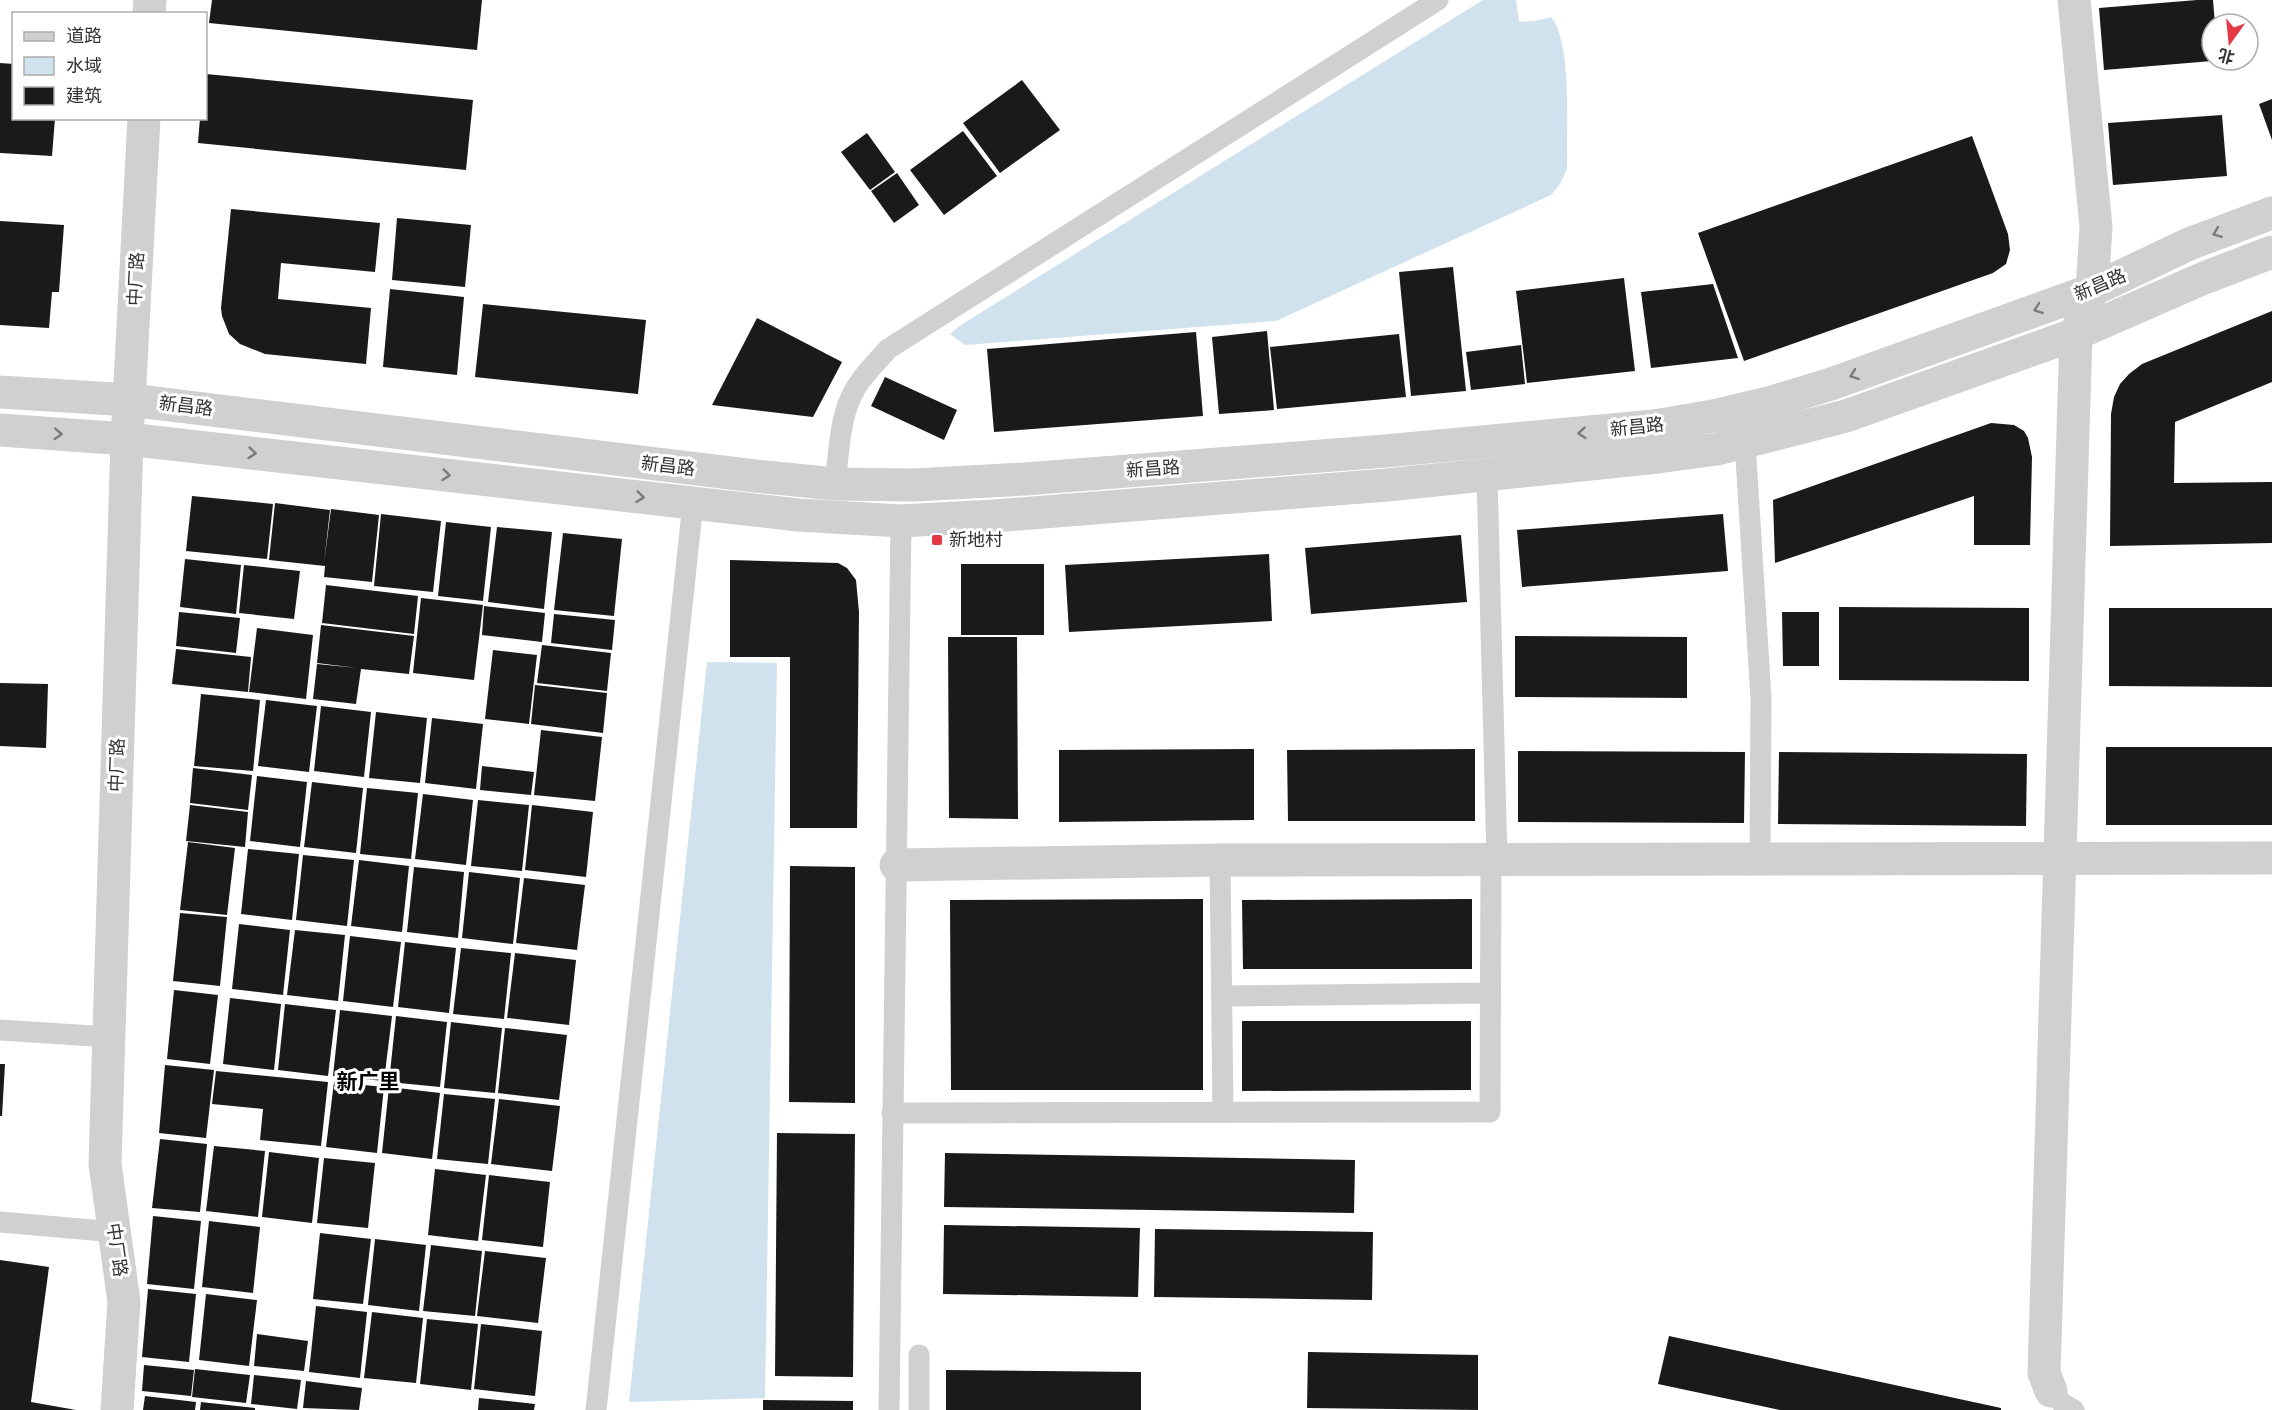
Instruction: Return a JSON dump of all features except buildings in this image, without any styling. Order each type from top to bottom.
[{"type":"street","points":[[2062,1400],[2044,1373],[2076,334],[2092,290],[2096,228],[2074,0]]},
{"type":"street","name":"中厂路","points":[[117,1410],[124,1302],[105,1164],[127,439],[144,120]]},
{"type":"street","name":"新昌路","points":[[0,392],[130,400],[835,484],[915,486],[1384,451],[1654,426],[1713,416],[1782,399],[2092,290],[2189,244],[2272,213]]},
{"type":"street","name":"新昌路","points":[[0,430],[127,439],[798,515],[902,521],[1239,496],[1487,475],[1717,449],[1846,416],[2076,334],[2204,278],[2272,252]]},
{"type":"street","points":[[896,865],[1220,860],[2272,858]]},
{"type":"lane","points":[[835,484],[843,423],[851,396],[865,375],[888,349],[1438,0]]},
{"type":"lane","points":[[1745,442],[1761,698],[1760,860]]},
{"type":"lane","points":[[892,1113],[1490,1112],[1490,993],[1494,860],[1487,475]]},
{"type":"lane","points":[[596,1410],[693,503]]},
{"type":"lane","points":[[889,1410],[902,521]]},
{"type":"lane","points":[[1220,860],[1223,1112]]},
{"type":"lane","points":[[1221,996],[1490,993]]},
{"type":"lane","points":[[0,1030],[109,1037]]},
{"type":"lane","points":[[0,1222],[114,1232]]},
{"type":"lane","points":[[919,1355],[920,1410]]},
{"type":"water","points":[[1483,0],[1516,0],[1519,22],[1551,17],[1558,30],[1563,47],[1567,89],[1567,169],[1560,184],[1551,195],[1276,321],[965,345],[950,334],[961,325]]},
{"type":"water","points":[[707,662],[777,663],[765,1398],[629,1402]]},
{"type":"place","name":"新地村","points":[[937,540]]},
{"type":"district","name":"新广里","points":[[368,1082]]}]
